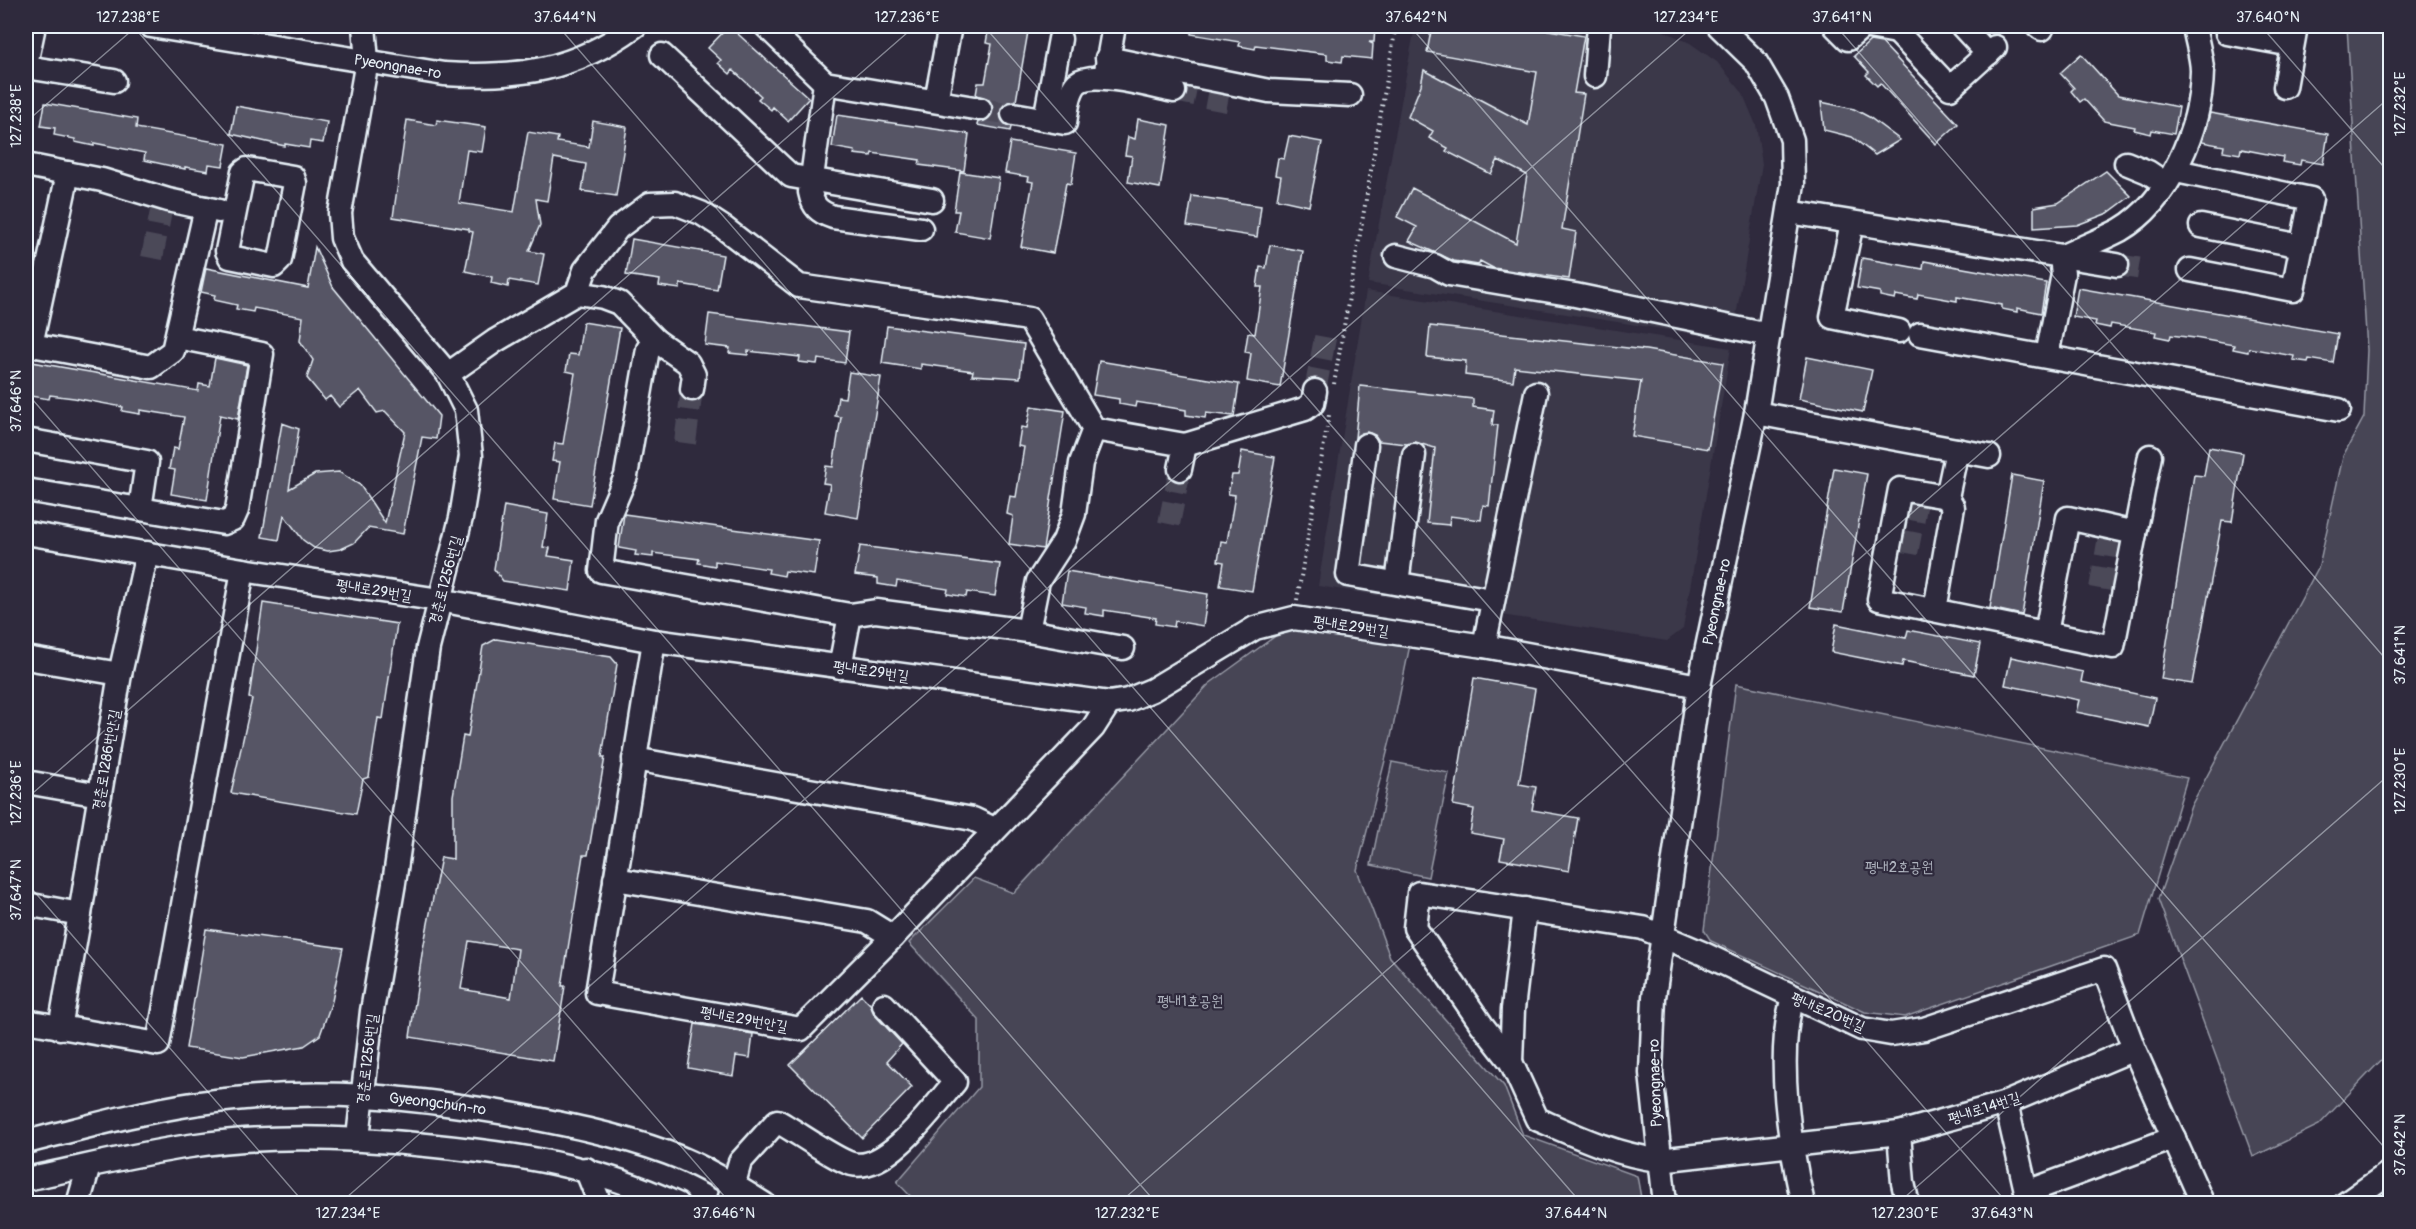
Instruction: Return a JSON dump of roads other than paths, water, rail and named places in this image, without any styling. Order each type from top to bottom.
[{"type":"street","points":[[34,26],[26,66],[114,81]]},
{"type":"street","name":"Pyeongnae-ro","points":[[151,26],[444,74],[519,74],[580,59],[614,32],[635,26]]},
{"type":"street","points":[[350,26],[368,62]]},
{"type":"street","name":"경춘로1256번길","points":[[358,1138],[372,1011],[394,883],[428,648],[461,518],[471,456],[466,410],[448,374],[352,261],[342,238],[340,213],[368,62],[364,26]]},
{"type":"street","points":[[936,101],[950,26]]},
{"type":"street","points":[[1106,68],[1114,26]]},
{"type":"street","points":[[1595,76],[1599,26]]},
{"type":"street","name":"Pyeongnae-ro","points":[[1665,1203],[1651,1073],[1654,997],[1699,686],[1756,413],[1793,184],[1792,140],[1778,98],[1756,62],[1719,26]]},
{"type":"street","points":[[1835,26],[1848,39],[1863,26],[1888,28],[1950,88],[1992,50],[1962,26]]},
{"type":"street","points":[[2061,257],[2121,229],[2150,205],[2171,177],[2192,127],[2202,70],[2194,26]]},
{"type":"street","points":[[773,28],[825,83],[980,109]]},
{"type":"street","points":[[2227,33],[2294,35],[2284,87]]},
{"type":"street","points":[[1045,119],[1060,39]]},
{"type":"street","points":[[662,55],[791,176],[812,182],[932,200]]},
{"type":"street","points":[[1106,68],[1174,91]]},
{"type":"street","points":[[1013,114],[1065,123],[1071,94],[1077,83],[1106,68],[1269,91],[1350,95]]},
{"type":"street","points":[[825,83],[812,182],[813,204],[821,213],[833,217],[921,229]]},
{"type":"street","points":[[2126,163],[2171,177],[2312,199],[2292,290],[2190,270]]},
{"type":"street","points":[[26,165],[102,180],[162,202],[234,214]]},
{"type":"street","points":[[68,173],[28,345],[151,367],[173,351],[206,208]]},
{"type":"street","points":[[577,293],[585,270],[618,228],[650,204],[675,202],[701,213],[724,228],[799,286],[1029,319],[1094,429],[1185,445],[1305,408],[1313,403],[1325,388]]},
{"type":"street","points":[[1789,212],[2116,265]]},
{"type":"street","points":[[1852,223],[1832,317],[2339,410]]},
{"type":"street","points":[[2202,226],[2301,246]]},
{"type":"street","points":[[1396,256],[1435,266],[1449,274],[1575,295],[1769,335]]},
{"type":"street","points":[[2047,356],[2063,274],[2061,257]]},
{"type":"street","points":[[448,374],[495,341],[577,293],[603,297],[619,303],[655,340],[688,363],[694,375],[692,389]]},
{"type":"street","points":[[26,490],[224,523],[233,519],[237,510],[262,354],[177,337]]},
{"type":"street","points":[[655,340],[648,349],[626,476],[608,520],[601,572],[850,615],[876,611],[1028,631],[1122,648]]},
{"type":"street","points":[[1484,646],[1536,393]]},
{"type":"street","points":[[1756,413],[1989,456]]},
{"type":"street","points":[[1028,631],[1038,581],[1064,541],[1074,513],[1081,463],[1094,429]]},
{"type":"street","points":[[26,440],[147,462],[140,509]]},
{"type":"street","points":[[1180,470],[1185,445]]},
{"type":"street","points":[[1366,445],[1348,575],[1492,600]]},
{"type":"street","points":[[1935,610],[1953,507],[1947,497],[1957,450]]},
{"type":"street","points":[[1397,583],[1414,455]]},
{"type":"street","points":[[1947,497],[1918,497],[1900,489],[1878,599],[2113,647],[2150,456]]},
{"type":"street","points":[[2046,633],[2068,518],[2109,532],[2134,533]]},
{"type":"street","name":"평내로29번길","points":[[26,533],[243,570],[440,600],[654,641],[1109,703],[1128,700],[1152,690],[1255,628],[1294,618],[1484,646],[1699,686]]},
{"type":"street","name":"경춘로1286번안길","points":[[60,1028],[120,674],[147,553]]},
{"type":"street","points":[[26,1021],[158,1044],[243,570]]},
{"type":"street","points":[[840,667],[850,615]]},
{"type":"street","name":"평내로29번안길","points":[[654,641],[597,993],[801,1029],[893,937],[1093,728],[1109,703]]},
{"type":"street","points":[[26,657],[120,674]]},
{"type":"street","points":[[634,759],[974,819],[994,829]]},
{"type":"street","points":[[26,782],[100,795]]},
{"type":"street","points":[[615,879],[867,921],[893,937]]},
{"type":"street","name":"평내로20번길","points":[[1511,1062],[1482,1025],[1415,928],[1419,893],[1642,928],[1702,953],[1862,1029],[1891,1034],[1924,1029],[2104,969],[2134,1049]]},
{"type":"street","points":[[26,904],[80,914]]},
{"type":"street","points":[[1511,1062],[1513,1009],[1525,909]]},
{"type":"street","points":[[1793,998],[1787,1019],[1786,1084],[1790,1144],[1803,1203]]},
{"type":"street","points":[[731,1194],[741,1162],[777,1121],[852,1164],[869,1165],[890,1154],[955,1082],[884,1005]]},
{"type":"street","points":[[2134,1049],[2203,1203]]},
{"type":"street","name":"평내로14번길","points":[[1511,1062],[1537,1119],[1634,1157],[1659,1160],[1899,1133],[2006,1103],[2134,1049]]},
{"type":"street","name":"Gyeongchun-ro","points":[[26,1142],[173,1107],[297,1094],[363,1094],[452,1104],[565,1124],[669,1153],[731,1194],[764,1203]]},
{"type":"street","points":[[2006,1103],[2028,1198],[2174,1138]]},
{"type":"street","points":[[1899,1133],[1903,1183],[1908,1203]]},
{"type":"street","points":[[26,1179],[191,1146],[264,1139],[358,1138],[514,1153],[586,1169],[677,1203]]},
{"type":"street","points":[[78,1203],[89,1166]]},
{"type":"street","points":[[586,1169],[600,1203]]},
{"type":"street","points":[[2345,1203],[2391,1172]]},
{"type":"tunnel","points":[[1174,91],[1237,103]]},
{"type":"tunnel","points":[[980,109],[1013,114]]},
{"type":"tunnel","points":[[152,258],[162,206]]},
{"type":"tunnel","points":[[2117,265],[2149,270]]},
{"type":"tunnel","points":[[1315,391],[1326,333]]},
{"type":"tunnel","points":[[685,443],[692,389]]},
{"type":"tunnel","points":[[1169,524],[1180,469]]},
{"type":"tunnel","points":[[1907,553],[1917,502]]},
{"type":"tunnel","points":[[2100,589],[2109,537]]},
{"type":"park label","name":"평내2호공원","points":[[1899,867]]},
{"type":"park label","name":"평내1호공원","points":[[1190,1001]]}]
